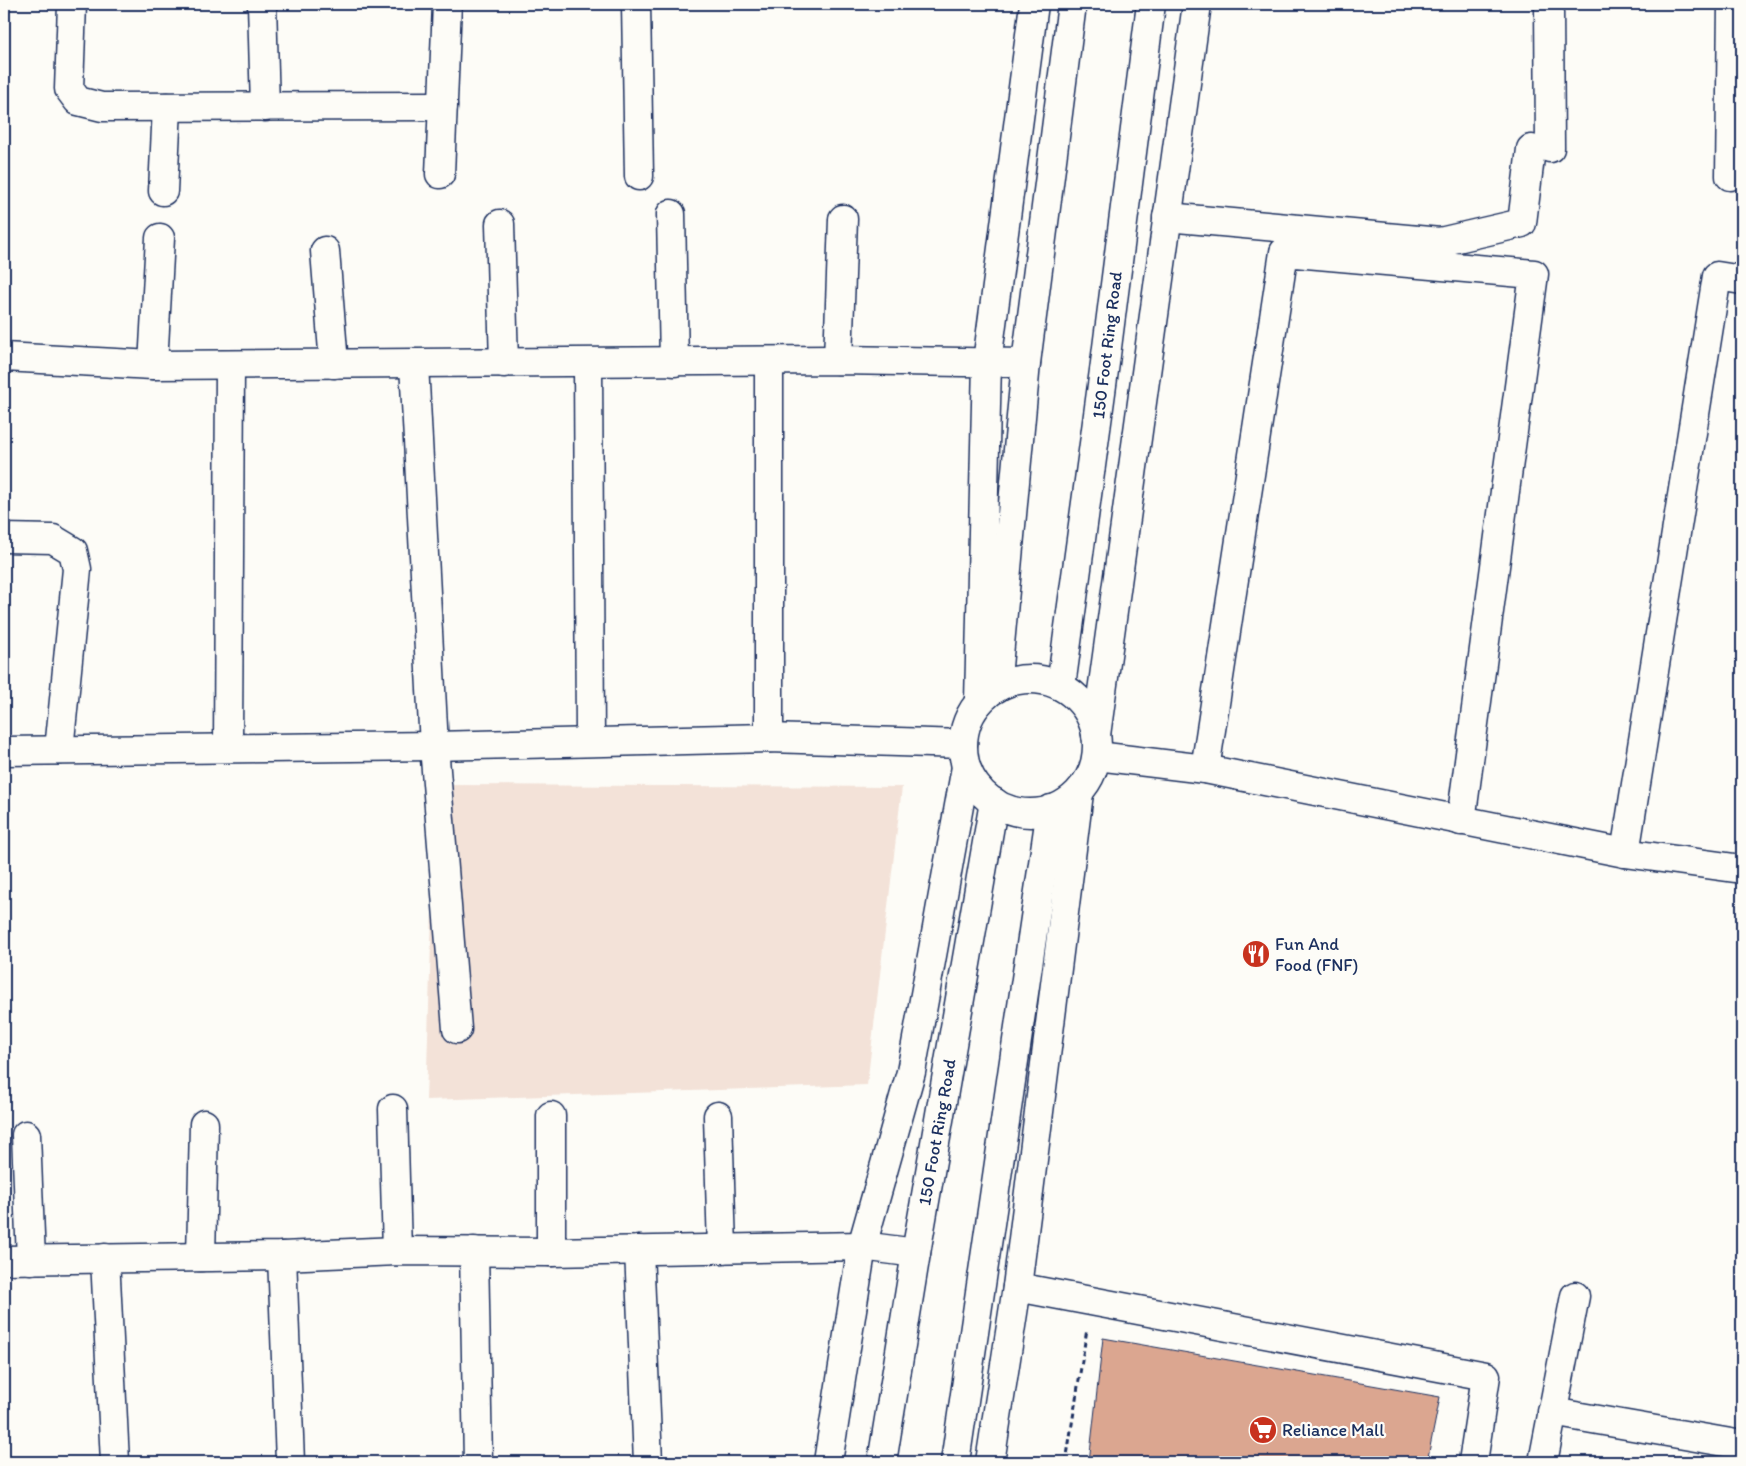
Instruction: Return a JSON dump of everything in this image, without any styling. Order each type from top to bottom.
[{"type":"main road","points":[[72,4],[69,89],[78,101],[102,107],[443,106]]},
{"type":"main road","points":[[262,4],[265,107]]},
{"type":"main road","points":[[440,174],[447,4]]},
{"type":"main road","points":[[636,4],[639,176]]},
{"type":"main road","points":[[988,695],[987,362],[1034,4]]},
{"type":"main road","points":[[988,695],[1026,362],[1072,4]]},
{"type":"main road","name":"150 Foot Ring Road","points":[[1061,686],[1106,363],[1151,4]]},
{"type":"main road","points":[[965,756],[977,787],[994,802],[1015,811],[1038,813],[1060,806],[1079,793],[1091,776],[1097,746],[1197,4]]},
{"type":"main road","points":[[1167,217],[1440,242],[1522,223],[1541,149],[1549,4]]},
{"type":"main road","points":[[1730,176],[1732,4]]},
{"type":"main road","points":[[163,191],[167,107]]},
{"type":"main road","points":[[670,214],[674,362]]},
{"type":"main road","points":[[838,360],[843,219]]},
{"type":"main road","points":[[500,224],[504,363]]},
{"type":"main road","points":[[153,365],[160,238]]},
{"type":"main road","points":[[325,250],[334,364]]},
{"type":"main road","points":[[1205,769],[1284,252],[1534,274],[1460,821]]},
{"type":"main road","points":[[1625,853],[1717,276],[1742,280]]},
{"type":"main road","points":[[4,357],[153,365],[838,360],[1026,362]]},
{"type":"main road","points":[[769,361],[769,738]]},
{"type":"main road","points":[[588,362],[590,741]]},
{"type":"main road","points":[[414,364],[434,746],[458,1029]]},
{"type":"main road","points":[[228,747],[230,365]]},
{"type":"main road","points":[[4,538],[53,539],[73,551],[77,570],[59,750]]},
{"type":"main road","points":[[828,1462],[862,1246],[911,1072],[965,756],[967,722],[988,695],[1018,680],[1041,680],[1061,686],[1078,699],[1090,716],[1097,746]]},
{"type":"main road","points":[[4,751],[434,746],[769,738],[965,756]]},
{"type":"main road","points":[[1097,746],[1625,853],[1742,869]]},
{"type":"main road","points":[[990,1462],[1017,1287],[1079,793]]},
{"type":"main road","name":"150 Foot Ring Road","points":[[882,1462],[994,802]]},
{"type":"main road","points":[[955,1462],[1051,809]]},
{"type":"main road","points":[[393,1109],[397,1251]]},
{"type":"main road","points":[[551,1116],[551,1252]]},
{"type":"main road","points":[[718,1116],[722,1249]]},
{"type":"main road","points":[[201,1257],[204,1124]]},
{"type":"main road","points":[[26,1136],[31,1260]]},
{"type":"main road","points":[[4,1260],[282,1256],[397,1251],[551,1252],[862,1246],[916,1253]]},
{"type":"main road","points":[[639,1250],[648,1462]]},
{"type":"main road","points":[[474,1251],[478,1462]]},
{"type":"main road","points":[[282,1256],[290,1462]]},
{"type":"main road","points":[[105,1258],[115,1462]]},
{"type":"main road","points":[[1017,1287],[1486,1376],[1473,1462]]},
{"type":"main road","points":[[1543,1462],[1575,1296]]},
{"type":"main road","points":[[1552,1412],[1742,1445]]},
{"type":"path","points":[[1066,1462],[1091,1301]]},
{"type":"shaded area","points":[[436,785],[902,787],[867,1085],[426,1100]]},
{"type":"building","name":"Reliance Mall","points":[[1103,1338],[1440,1397],[1427,1462],[1089,1462]]},
{"type":"place","name":"Fun And Food (FNF)","points":[[1256,954]]},
{"type":"place","name":"Reliance Mall","points":[[1263,1430]]}]
